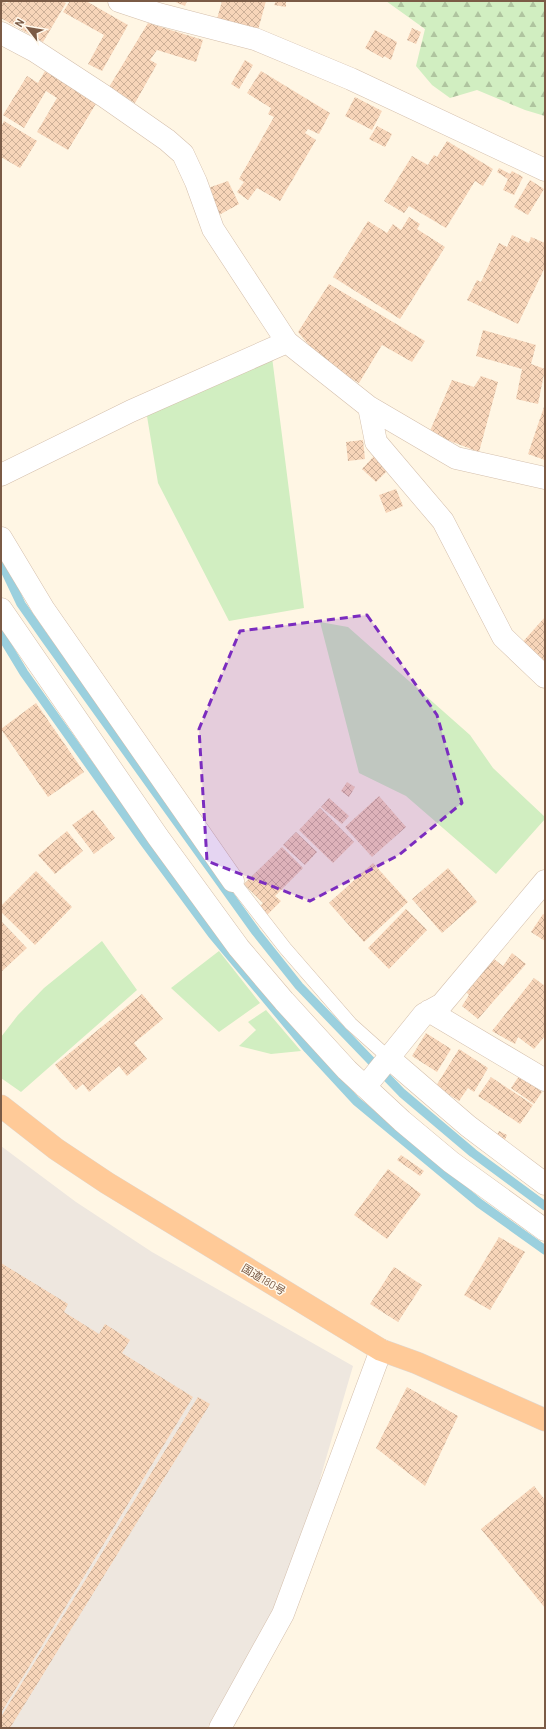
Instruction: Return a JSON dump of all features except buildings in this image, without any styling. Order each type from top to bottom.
[{"type":"highway","name":"国道180号","points":[[1,1106],[56,1149],[108,1183],[381,1350],[417,1363],[545,1420]]},
{"type":"street","points":[[119,1],[158,14],[255,38],[350,79],[545,170]]},
{"type":"street","points":[[1,33],[35,51],[104,96],[168,140],[183,154],[196,182],[213,229],[287,342],[368,407],[456,458],[545,478]]},
{"type":"street","points":[[1,475],[131,410],[287,342]]},
{"type":"street","points":[[368,407],[376,442],[443,521],[503,638],[545,677]]},
{"type":"street","points":[[1,538],[43,608],[233,882]]},
{"type":"street","points":[[1,609],[158,837],[239,948],[284,1001],[347,1070],[377,1072],[468,1126],[545,1184]]},
{"type":"street","points":[[377,1072],[424,1014],[442,1004],[545,881]]},
{"type":"street","points":[[429,1011],[545,1080]]},
{"type":"street","points":[[377,1072],[451,1162],[545,1230]]},
{"type":"street","points":[[220,1728],[283,1614],[381,1350]]},
{"type":"lane","points":[[233,882],[286,948],[351,1024],[377,1072]]},
{"type":"highlighted area","points":[[367,615],[437,715],[462,803],[399,855],[310,901],[207,861],[199,729],[240,631]]},
{"type":"shaded area","points":[[1,1146],[76,1202],[152,1252],[353,1366],[320,1479],[326,1481],[287,1587],[207,1728],[1,1728]]},
{"type":"green space","points":[[386,1],[545,1],[545,116],[525,110],[477,90],[450,98],[432,85],[416,66],[425,29]]},
{"type":"green space","points":[[272,357],[304,608],[229,621],[158,483],[146,410]]},
{"type":"green space","points":[[320,622],[348,627],[470,735],[493,768],[545,817],[545,819],[496,874],[406,796],[359,773]]},
{"type":"green space","points":[[102,941],[137,990],[21,1092],[1,1078],[1,1037],[18,1015],[44,988]]},
{"type":"green space","points":[[219,951],[260,1003],[219,1032],[171,988]]},
{"type":"green space","points":[[266,1010],[301,1051],[271,1054],[239,1046],[256,1030],[248,1022]]},
{"type":"waterway","points":[[1,562],[21,604],[47,641],[256,932],[299,986],[402,1093],[473,1153],[545,1206]]},
{"type":"waterway","points":[[1,635],[24,673],[144,842],[212,934],[308,1049],[356,1101],[479,1203],[545,1250]]}]
